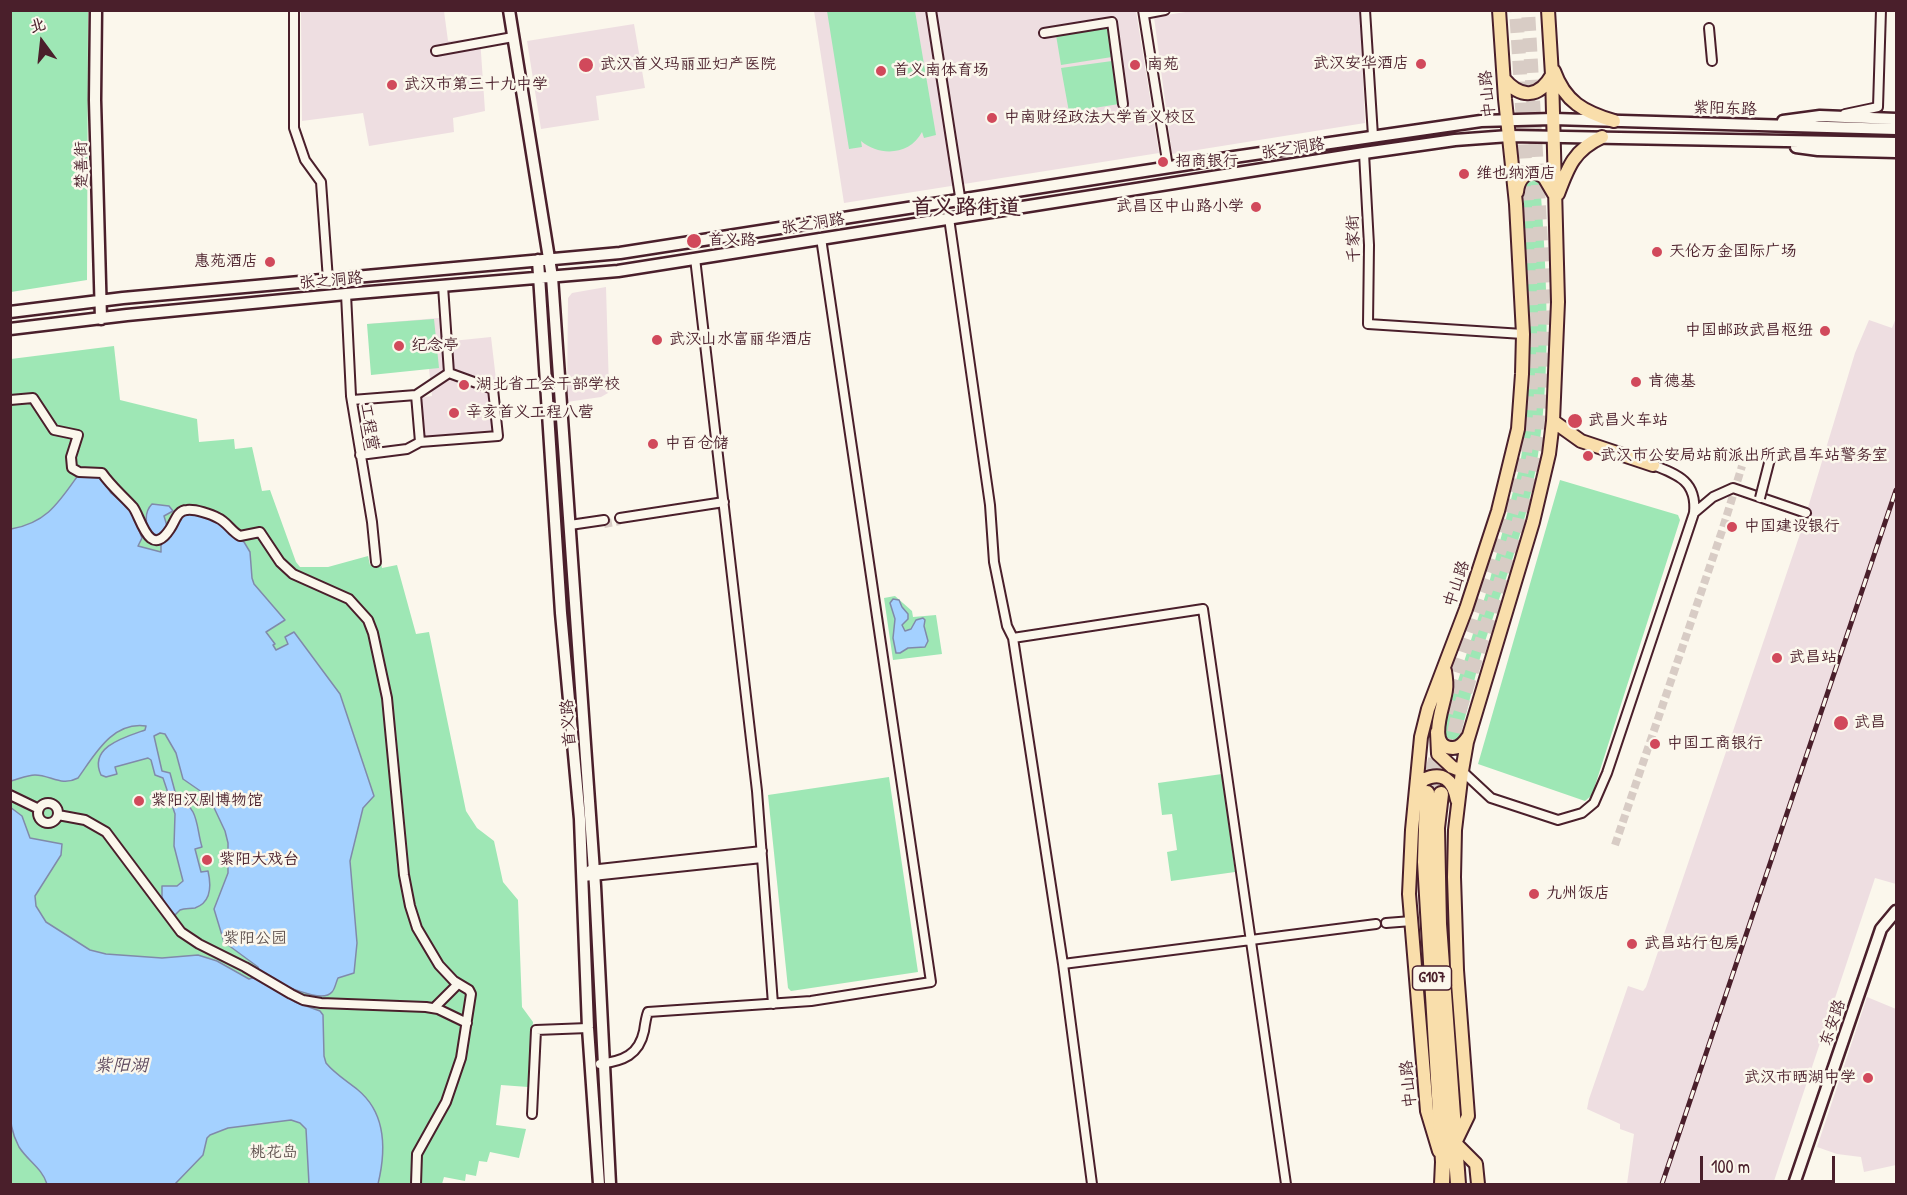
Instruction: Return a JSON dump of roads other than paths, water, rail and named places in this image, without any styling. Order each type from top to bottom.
[{"type":"highway","name":"G107","points":[[1428,795],[1437,828],[1438,924],[1458,1185]]},
{"type":"highway","name":"G107","points":[[1428,795],[1425,862],[1443,1162],[1442,1185]]},
{"type":"main road","name":"楚善街","points":[[96,10],[95,100],[100,319]]},
{"type":"main road","name":"首义路","points":[[509,10],[552,277],[594,872],[610,1185]]},
{"type":"main road","name":"中山路","points":[[1443,1162],[1427,1111],[1409,894],[1428,795],[1421,737],[1428,709],[1466,609],[1498,511],[1518,429],[1523,334],[1516,204],[1503,79],[1499,10]]},
{"type":"main road","points":[[1478,1185],[1476,1164],[1455,1143],[1468,1116],[1457,969],[1455,830],[1468,736],[1533,522],[1549,454],[1553,422],[1558,346],[1548,10]]},
{"type":"main road","points":[[1503,79],[1517,91],[1532,93],[1546,86],[1551,69]]},
{"type":"main road","points":[[1551,69],[1577,106],[1592,115],[1614,121]]},
{"type":"main road","points":[[1744,125],[1820,116],[1896,119]]},
{"type":"main road","name":"张之洞路","points":[[10,312],[99,301],[620,254],[1454,123],[1507,119]]},
{"type":"main road","name":"紫阳东路","points":[[1507,119],[1896,129]]},
{"type":"main road","name":"张之洞路","points":[[10,329],[346,294],[618,270],[1364,153],[1464,139],[1509,136]]},
{"type":"main road","name":"紫阳东路","points":[[1509,136],[1896,143]]},
{"type":"main road","points":[[1555,199],[1576,155],[1590,142],[1602,137]]},
{"type":"main road","points":[[1745,140],[1818,150],[1896,152]]},
{"type":"main road","points":[[1516,204],[1520,180],[1529,172],[1535,172],[1544,177],[1555,199]]},
{"type":"main road","name":"首义路","points":[[538,260],[561,613],[583,874],[588,1028],[598,1185]]},
{"type":"main road","points":[[1553,422],[1581,441],[1653,465]]},
{"type":"main road","points":[[1445,664],[1446,693],[1438,723],[1436,742],[1438,754],[1452,767],[1462,771]]},
{"type":"main road","points":[[1438,723],[1444,745],[1458,748],[1468,736]]},
{"type":"main road","points":[[1428,795],[1423,780],[1438,775],[1447,778],[1452,785],[1458,804]]},
{"type":"main road","name":"东安路","points":[[1794,1185],[1881,929],[1896,910]]},
{"type":"street","points":[[294,10],[294,128],[305,160],[321,182],[328,280]]},
{"type":"street","points":[[931,10],[963,216]]},
{"type":"street","points":[[1165,10],[1143,12],[1168,167]]},
{"type":"street","points":[[1365,10],[1373,136]]},
{"type":"street","points":[[1833,117],[1878,108],[1881,10]]},
{"type":"street","points":[[1044,33],[1112,22],[1123,104]]},
{"type":"street","points":[[1709,28],[1713,61]]},
{"type":"street","points":[[436,51],[513,37]]},
{"type":"street","name":"千家街","points":[[1364,153],[1369,245],[1368,324],[1523,334]]},
{"type":"street","points":[[949,218],[990,505],[994,562],[1007,626],[1013,638],[1063,964],[1092,1185]]},
{"type":"street","points":[[591,1065],[626,1058],[636,1050],[641,1041],[648,1012],[811,1001],[931,982],[821,238]]},
{"type":"street","points":[[695,258],[757,791],[773,1004]]},
{"type":"street","points":[[443,286],[449,373]]},
{"type":"street","name":"工程营","points":[[346,294],[352,400],[372,522],[376,562]]},
{"type":"street","points":[[352,400],[416,395],[449,373]]},
{"type":"street","points":[[360,455],[407,449],[420,442],[498,436],[493,389],[449,373]]},
{"type":"street","points":[[416,395],[420,442]]},
{"type":"street","points":[[10,400],[34,399],[54,430],[78,435],[70,460],[72,468],[79,472],[102,472],[116,491],[135,510],[141,526],[150,537],[162,538],[169,531],[179,513],[188,509],[219,518],[238,535],[260,532],[280,562],[293,574],[350,599],[368,620],[387,698],[404,875],[410,906],[417,928],[443,970],[471,992],[461,1058],[446,1102],[416,1156],[416,1185]]},
{"type":"street","points":[[1760,498],[1770,459]]},
{"type":"street","points":[[1462,771],[1491,798],[1558,820],[1582,813],[1594,803],[1607,773],[1694,513],[1694,496],[1690,486],[1681,478],[1653,465]]},
{"type":"street","points":[[1694,513],[1713,497],[1733,488],[1806,513]]},
{"type":"street","points":[[620,520],[724,504]]},
{"type":"street","points":[[570,527],[604,522]]},
{"type":"street","points":[[1013,638],[1203,609],[1286,1185]]},
{"type":"street","points":[[10,795],[39,809]]},
{"type":"street","points":[[45,803],[52,804],[57,808],[58,815],[52,823],[44,823],[39,817],[39,809],[45,803]]},
{"type":"street","points":[[58,815],[85,820],[103,829],[182,932],[199,944],[279,987],[309,1002],[434,1008],[467,1023]]},
{"type":"street","points":[[583,874],[762,854]]},
{"type":"street","points":[[1386,923],[1412,921]]},
{"type":"street","points":[[1063,964],[1376,924]]},
{"type":"street","points":[[434,1008],[458,984]]},
{"type":"street","points":[[532,1114],[536,1030],[588,1028]]},
{"type":"water","name":"紫阳湖","points":[[79,474],[100,475],[111,493],[131,510],[142,538],[138,546],[161,552],[161,543],[169,539],[183,514],[196,513],[217,520],[229,534],[244,542],[250,552],[254,584],[285,620],[266,632],[275,644],[273,645],[276,650],[288,644],[285,637],[294,632],[340,694],[374,796],[363,808],[350,861],[357,943],[354,973],[338,978],[333,991],[328,995],[307,994],[280,984],[277,990],[295,1002],[320,1011],[323,1015],[326,1063],[358,1090],[374,1110],[382,1134],[383,1146],[378,1184],[309,1184],[306,1129],[300,1123],[291,1120],[228,1128],[210,1135],[207,1138],[203,1155],[175,1184],[47,1184],[42,1173],[19,1147],[10,1116],[10,807],[22,816],[30,838],[62,844],[61,855],[35,896],[36,906],[46,922],[90,950],[106,954],[162,958],[198,955],[217,961],[249,979],[255,977],[259,971],[258,967],[224,942],[214,909],[228,873],[228,843],[225,831],[209,797],[183,779],[176,753],[165,734],[160,733],[154,736],[162,771],[170,773],[177,799],[189,807],[196,818],[202,847],[195,849],[201,872],[208,871],[210,881],[205,902],[195,908],[180,910],[175,915],[169,912],[162,897],[162,886],[177,886],[183,881],[174,846],[175,814],[163,778],[155,775],[151,760],[148,758],[115,767],[117,774],[106,777],[101,775],[98,765],[104,750],[119,740],[145,730],[146,726],[134,726],[114,734],[105,742],[78,778],[61,781],[35,775],[11,781],[11,529],[34,522],[51,510]]},
{"type":"water","points":[[152,504],[169,506],[173,511],[164,516],[167,526],[158,534],[151,534],[147,523],[148,511]]},
{"type":"water","points":[[893,599],[899,600],[908,614],[908,619],[902,625],[905,631],[911,629],[916,620],[923,618],[925,620],[924,626],[928,641],[925,647],[908,648],[896,653],[893,638],[895,619],[890,603]]},
{"type":"tunnel","points":[[1446,713],[1514,504],[1528,427],[1531,303],[1516,10]]},
{"type":"tunnel","points":[[1441,794],[1458,715],[1517,530],[1539,431],[1545,314],[1528,10]]},
{"type":"tunnel","points":[[1615,845],[1742,466]]},
{"type":"tunnel","points":[[604,524],[620,521]]},
{"type":"tunnel","points":[[1427,793],[1439,743]]},
{"type":"railway","points":[[1662,1184],[1896,490]]},
{"type":"place","name":"武汉安华酒店","points":[[1421,64]]},
{"type":"place","name":"武汉首义玛丽亚妇产医院","points":[[586,65]]},
{"type":"place","name":"南苑","points":[[1135,65]]},
{"type":"place","name":"首义南体育场","points":[[881,71]]},
{"type":"place","name":"武汉市第三十九中学","points":[[392,85]]},
{"type":"place","name":"中南财经政法大学首义校区","points":[[992,118]]},
{"type":"place","name":"招商银行","points":[[1163,162]]},
{"type":"place","name":"维也纳酒店","points":[[1464,174]]},
{"type":"place","name":"武昌区中山路小学","points":[[1256,207]]},
{"type":"place","name":"首义路","points":[[694,241]]},
{"type":"place","name":"天伦万金国际广场","points":[[1657,252]]},
{"type":"place","name":"惠苑酒店","points":[[270,262]]},
{"type":"place","name":"中国邮政武昌枢纽","points":[[1825,331]]},
{"type":"place","name":"武汉山水富丽华酒店","points":[[657,340]]},
{"type":"place","name":"纪念亭","points":[[399,346]]},
{"type":"place","name":"肯德基","points":[[1636,382]]},
{"type":"place","name":"湖北省工会干部学校","points":[[464,385]]},
{"type":"place","name":"辛亥首义工程八营","points":[[454,413]]},
{"type":"place","name":"武昌火车站","points":[[1575,421]]},
{"type":"place","name":"中百仓储","points":[[653,444]]},
{"type":"place","name":"武汉市公安局站前派出所武昌车站警务室","points":[[1588,456]]},
{"type":"place","name":"中国建设银行","points":[[1732,527]]},
{"type":"place","name":"武昌站","points":[[1777,658]]},
{"type":"place","name":"武昌","points":[[1841,723]]},
{"type":"place","name":"中国工商银行","points":[[1655,744]]},
{"type":"place","name":"紫阳汉剧博物馆","points":[[139,801]]},
{"type":"place","name":"紫阳大戏台","points":[[207,860]]},
{"type":"place","name":"九州饭店","points":[[1534,894]]},
{"type":"place","name":"武昌站行包房","points":[[1632,944]]},
{"type":"place","name":"武汉市晒湖中学","points":[[1868,1078]]},
{"type":"district","name":"首义路街道","points":[[966,208]]},
{"type":"park label","name":"紫阳公园","points":[[255,939]]},
{"type":"park label","name":"桃花岛","points":[[274,1153]]}]
